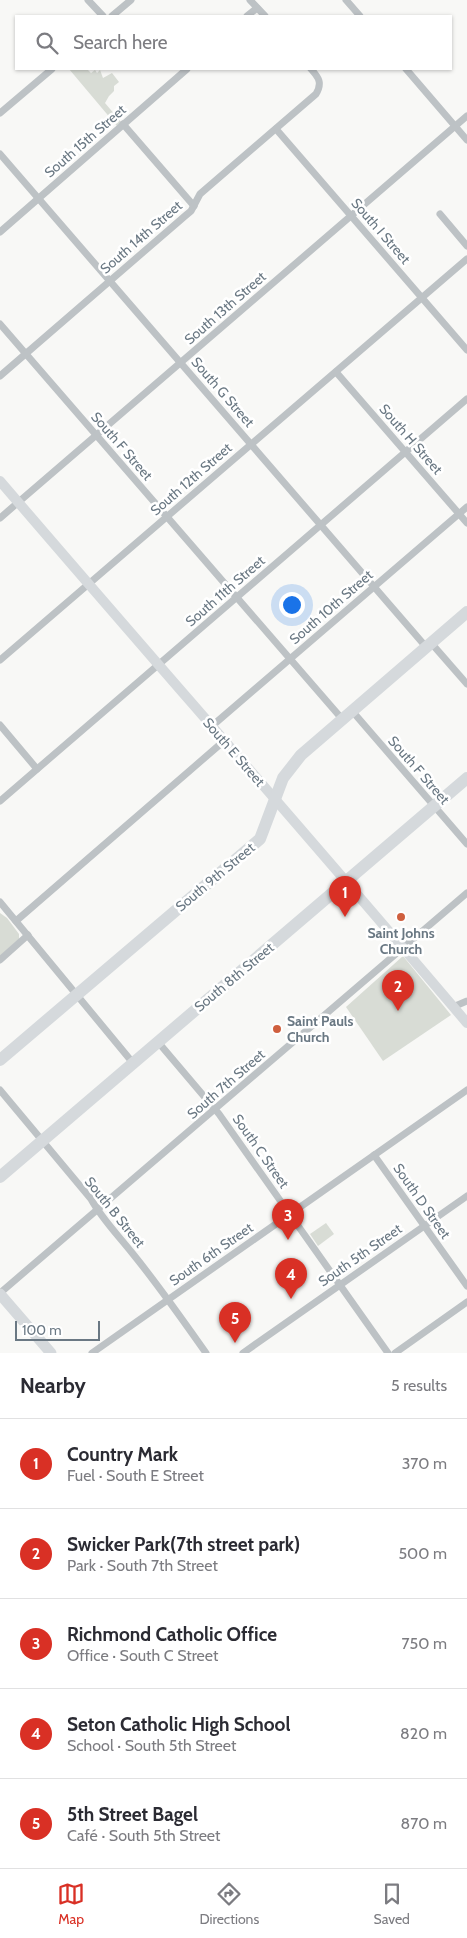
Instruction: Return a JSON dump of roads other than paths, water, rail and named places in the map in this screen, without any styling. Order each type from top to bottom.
[{"type":"highway","name":"South 9th Street","points":[[0,1060],[260,839],[276,800],[278,788],[294,762],[467,612]]},
{"type":"highway","name":"South 8th Street","points":[[0,1177],[467,778]]},
{"type":"main road","points":[[0,1293],[51,1353]]},
{"type":"street","points":[[88,0],[102,15]]},
{"type":"street","points":[[113,15],[131,0]]},
{"type":"street","points":[[250,0],[264,15]]},
{"type":"street","points":[[346,0],[359,15]]},
{"type":"street","points":[[248,15],[257,8]]},
{"type":"street","points":[[0,113],[51,70]]},
{"type":"street","name":"South 15th Street","points":[[0,232],[186,70]]},
{"type":"street","name":"South 14th Street","points":[[0,376],[186,216],[200,194],[316,94],[320,81],[311,70]]},
{"type":"street","points":[[407,70],[467,140]]},
{"type":"street","name":"South 13th Street","points":[[0,518],[467,116]]},
{"type":"street","points":[[123,124],[194,206]]},
{"type":"street","name":"South I Street","points":[[276,129],[467,350]]},
{"type":"street","name":"South G Street","points":[[0,154],[375,586],[467,684]]},
{"type":"street","points":[[440,214],[467,246]]},
{"type":"street","name":"South 12th Street","points":[[0,660],[467,259]]},
{"type":"street","name":"South F Street","points":[[0,324],[343,720]]},
{"type":"street","name":"South H Street","points":[[336,372],[467,523]]},
{"type":"street","name":"South 11th Street","points":[[0,801],[467,399]]},
{"type":"street","name":"South E Street","points":[[0,481],[467,1023]]},
{"type":"street","name":"South 10th Street","points":[[212,726],[467,507]]},
{"type":"street","name":"South F Street","points":[[353,712],[467,844]]},
{"type":"street","points":[[0,725],[38,769]]},
{"type":"street","points":[[16,920],[224,742]]},
{"type":"street","name":"South 7th Street","points":[[0,1293],[467,893]]},
{"type":"street","points":[[1,903],[133,1063]]},
{"type":"street","points":[[0,960],[28,935]]},
{"type":"street","points":[[453,1006],[467,1001]]},
{"type":"street","name":"South C Street","points":[[158,1042],[215,1109],[388,1353]]},
{"type":"street","name":"South B Street","points":[[0,1090],[90,1199],[96,1211],[168,1299],[206,1353]]},
{"type":"street","name":"South 6th Street","points":[[92,1353],[467,1090]]},
{"type":"street","name":"South D Street","points":[[374,1155],[467,1286]]},
{"type":"street","name":"South 5th Street","points":[[243,1353],[467,1196]]},
{"type":"street","points":[[395,1353],[467,1302]]},
{"type":"place","name":"Country Mark","points":[[345,917]]},
{"type":"place","name":"Saint Johns Church","points":[[401,917]]},
{"type":"place","name":"Swicker Park(7th street park)","points":[[398,1011]]},
{"type":"place","name":"Saint Pauls Church","points":[[277,1029]]},
{"type":"place","name":"Richmond Catholic Office","points":[[288,1240]]},
{"type":"place","name":"Seton Catholic High School","points":[[291,1299]]},
{"type":"place","name":"5th Street Bagel","points":[[235,1343]]}]
